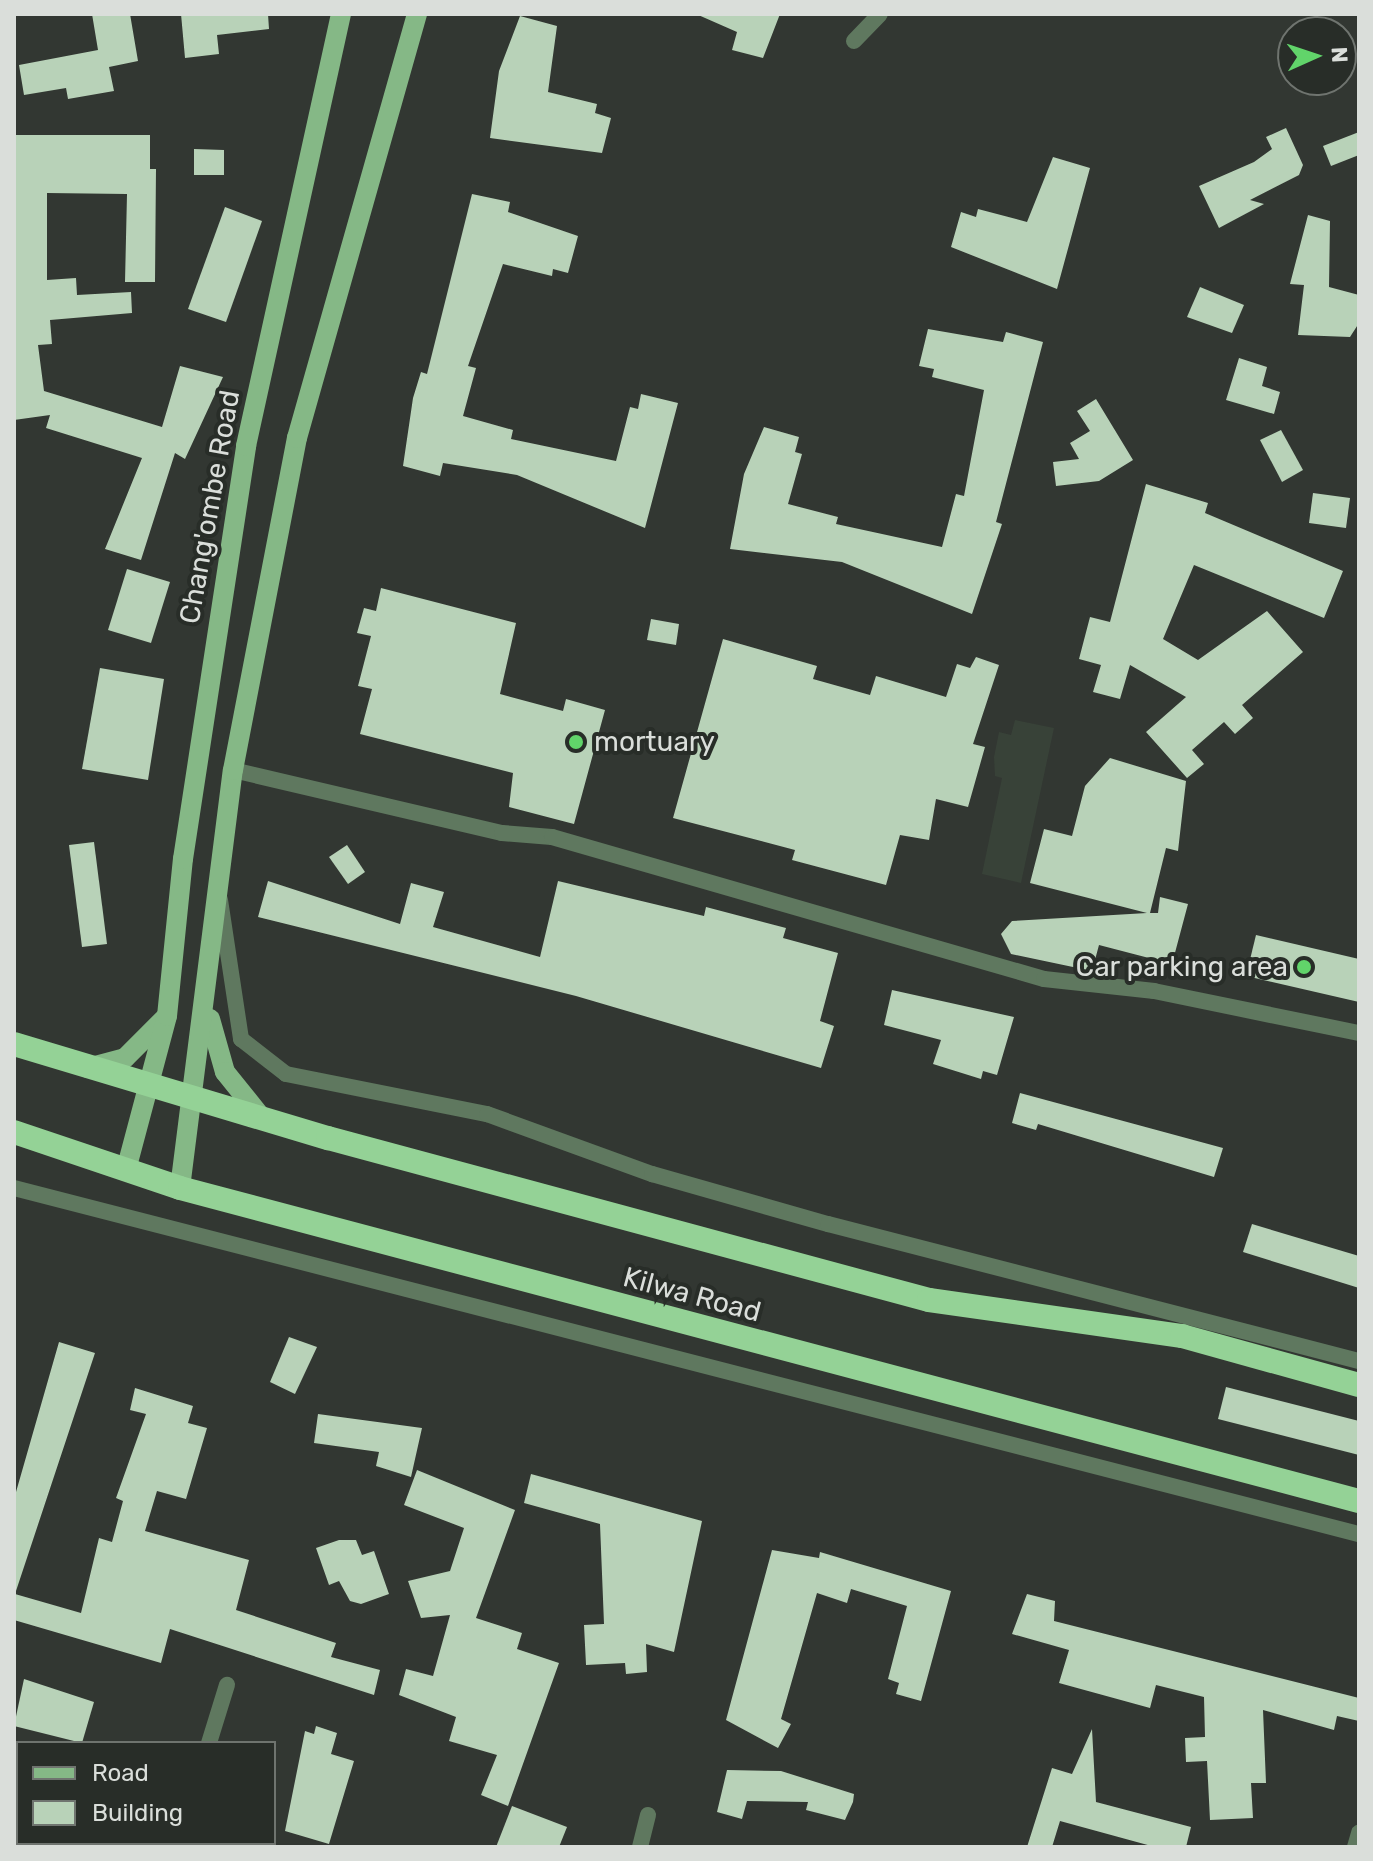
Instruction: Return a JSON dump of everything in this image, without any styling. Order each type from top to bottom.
[{"type":"highway","name":"Kilwa Road","points":[[14,1044],[193,1099],[929,1300],[1182,1336],[1359,1385]]},
{"type":"highway","name":"Kilwa Road","points":[[14,1132],[180,1188],[1359,1501]]},
{"type":"main road","name":"Chang'ombe Road","points":[[126,1170],[167,1016],[183,859],[246,446],[341,14]]},
{"type":"main road","points":[[180,1188],[207,1000],[233,770],[297,438],[417,14]]},
{"type":"main road","points":[[207,1000],[216,1054],[262,1118]]},
{"type":"main road","points":[[88,1068],[125,1058],[167,1016]]},
{"type":"street","points":[[854,41],[880,14]]},
{"type":"street","points":[[233,770],[502,833],[552,837],[1044,979],[1154,991],[1359,1033]]},
{"type":"street","points":[[219,900],[241,1039],[286,1074],[487,1114],[652,1174],[828,1224],[1359,1361]]},
{"type":"street","points":[[14,1188],[1359,1534]]},
{"type":"street","points":[[210,1741],[227,1685]]},
{"type":"street","points":[[640,1847],[648,1815]]},
{"type":"street","points":[[1355,1847],[1359,1833]]},
{"type":"shaded area","points":[[1015,720],[1054,728],[1021,883],[982,874],[1002,778],[995,776],[994,757],[999,732],[1011,735]]},
{"type":"building","points":[[92,14],[130,14],[138,61],[109,67],[114,91],[68,99],[66,88],[24,95],[19,65],[98,50]]},
{"type":"building","points":[[181,14],[268,14],[269,29],[217,35],[219,54],[185,58]]},
{"type":"building","points":[[696,14],[780,14],[763,58],[732,50],[737,32]]},
{"type":"building","points":[[520,16],[557,26],[548,92],[597,104],[595,113],[611,118],[602,153],[490,138],[499,71]]},
{"type":"building","points":[[1286,128],[1303,165],[1299,175],[1250,200],[1264,204],[1219,228],[1199,186],[1254,162],[1272,149],[1266,137]]},
{"type":"building","points":[[1359,132],[1359,155],[1331,166],[1323,146]]},
{"type":"building","points":[[14,135],[150,135],[150,169],[156,169],[155,282],[125,282],[127,194],[47,193],[47,280],[76,278],[77,295],[131,292],[132,313],[50,320],[52,344],[38,345],[44,391],[162,427],[180,366],[223,377],[185,459],[175,453],[141,560],[105,549],[142,458],[46,428],[50,415],[14,420]]},
{"type":"building","points":[[194,149],[224,150],[224,175],[194,175]]},
{"type":"building","points":[[1053,157],[1090,168],[1057,289],[951,247],[961,212],[976,217],[978,209],[1027,222]]},
{"type":"building","points":[[472,194],[510,202],[508,212],[578,236],[568,273],[553,269],[552,276],[503,264],[468,366],[476,368],[463,416],[513,430],[511,439],[616,461],[630,407],[638,409],[641,394],[678,403],[645,528],[517,475],[443,463],[440,476],[403,466],[413,398],[421,372],[427,374]]},
{"type":"building","points":[[225,207],[262,221],[226,322],[188,309]]},
{"type":"building","points":[[1308,215],[1330,221],[1329,287],[1359,295],[1359,323],[1350,337],[1298,335],[1304,285],[1290,284]]},
{"type":"building","points":[[1200,287],[1244,305],[1232,333],[1187,317]]},
{"type":"building","points":[[928,329],[1003,342],[1006,332],[1043,342],[996,522],[1002,524],[972,614],[842,562],[730,549],[744,474],[764,427],[799,437],[795,452],[802,454],[788,504],[838,517],[836,524],[942,547],[956,494],[964,496],[984,390],[932,377],[934,369],[919,366]]},
{"type":"building","points":[[1239,358],[1267,367],[1262,386],[1280,392],[1274,414],[1226,400]]},
{"type":"building","points":[[1096,399],[1133,460],[1099,481],[1056,486],[1053,462],[1079,459],[1070,443],[1090,431],[1077,411]]},
{"type":"building","points":[[1281,430],[1303,470],[1282,482],[1260,440]]},
{"type":"building","points":[[1146,484],[1208,503],[1205,513],[1343,571],[1324,618],[1194,565],[1163,639],[1198,660],[1267,611],[1303,652],[1242,705],[1253,718],[1235,734],[1224,722],[1192,750],[1204,764],[1187,778],[1146,732],[1186,697],[1130,665],[1120,699],[1093,692],[1101,665],[1079,659],[1090,617],[1110,622]]},
{"type":"building","points":[[1313,493],[1350,498],[1346,528],[1309,523]]},
{"type":"building","points":[[127,569],[170,582],[151,643],[108,630]]},
{"type":"building","points":[[381,588],[516,623],[500,694],[563,711],[566,699],[605,710],[574,824],[509,807],[513,773],[360,734],[372,689],[358,686],[371,636],[357,633],[364,608],[376,611]]},
{"type":"building","points":[[651,619],[679,624],[676,645],[647,640]]},
{"type":"building","points":[[723,639],[817,666],[813,679],[870,695],[876,676],[946,697],[957,664],[970,668],[976,657],[999,665],[973,744],[985,747],[968,807],[936,799],[929,840],[900,835],[886,885],[792,860],[795,850],[673,818]]},
{"type":"building","points":[[100,668],[164,679],[148,780],[82,769]]},
{"type":"building","points":[[1110,758],[1186,781],[1178,851],[1166,848],[1150,913],[1158,913],[1160,897],[1188,904],[1172,964],[1099,945],[1092,971],[1011,954],[1001,934],[1012,921],[1147,913],[1030,883],[1044,829],[1072,836],[1085,786]]},
{"type":"building","points":[[94,842],[107,944],[82,947],[69,845]]},
{"type":"building","points":[[347,845],[365,872],[348,884],[329,857]]},
{"type":"building","points":[[268,881],[400,924],[411,883],[444,892],[433,927],[540,957],[558,881],[704,916],[706,907],[786,928],[783,938],[838,953],[820,1021],[834,1026],[821,1068],[576,996],[258,917]]},
{"type":"building","name":"Car parking area","points":[[1256,935],[1359,959],[1359,1002],[1246,976]]},
{"type":"building","points":[[892,990],[1014,1017],[997,1075],[983,1071],[981,1079],[933,1064],[941,1040],[884,1025]]},
{"type":"building","points":[[1020,1093],[1223,1148],[1214,1177],[1038,1124],[1036,1130],[1012,1123]]},
{"type":"building","points":[[1252,1224],[1359,1256],[1359,1288],[1243,1252]]},
{"type":"building","points":[[289,1337],[317,1347],[295,1394],[270,1382]]},
{"type":"building","points":[[59,1342],[95,1353],[15,1594],[81,1613],[99,1538],[112,1542],[123,1501],[116,1498],[146,1414],[130,1410],[135,1388],[193,1406],[188,1423],[207,1428],[186,1499],[157,1491],[145,1531],[249,1560],[236,1610],[336,1643],[331,1657],[380,1670],[374,1695],[170,1629],[161,1663],[14,1620],[14,1499]]},
{"type":"building","points":[[1226,1387],[1359,1421],[1359,1455],[1218,1419]]},
{"type":"building","points":[[318,1414],[422,1428],[411,1477],[376,1466],[379,1452],[314,1443]]},
{"type":"building","points":[[417,1470],[515,1510],[476,1618],[522,1633],[517,1649],[559,1663],[508,1806],[481,1795],[497,1755],[449,1741],[456,1717],[399,1695],[406,1669],[433,1676],[450,1615],[421,1618],[408,1581],[450,1571],[464,1528],[404,1505]]},
{"type":"building","points":[[531,1474],[702,1521],[674,1652],[646,1644],[647,1672],[626,1674],[625,1663],[586,1665],[584,1625],[604,1624],[600,1524],[524,1503]]},
{"type":"building","points":[[339,1540],[356,1540],[362,1555],[374,1551],[389,1594],[361,1604],[350,1601],[339,1581],[329,1585],[316,1548]]},
{"type":"building","points":[[772,1550],[819,1558],[820,1552],[951,1591],[921,1701],[896,1694],[899,1683],[888,1679],[907,1606],[851,1589],[847,1603],[817,1593],[781,1719],[791,1724],[778,1748],[726,1720]]},
{"type":"building","points":[[1027,1594],[1055,1601],[1054,1621],[1359,1698],[1359,1721],[1337,1716],[1334,1730],[1263,1710],[1266,1783],[1251,1783],[1253,1818],[1210,1820],[1207,1761],[1186,1762],[1185,1738],[1205,1737],[1204,1697],[1156,1685],[1150,1708],[1059,1683],[1069,1650],[1012,1634]]},
{"type":"building","points":[[24,1679],[94,1702],[83,1741],[14,1726]]},
{"type":"building","points":[[316,1726],[337,1733],[331,1754],[354,1761],[329,1844],[285,1831],[305,1731],[314,1734]]},
{"type":"building","points":[[1092,1729],[1096,1802],[1191,1827],[1186,1847],[1155,1847],[1060,1821],[1052,1847],[1027,1847],[1052,1768],[1072,1774]]},
{"type":"building","points":[[727,1770],[781,1771],[854,1794],[853,1802],[845,1820],[806,1810],[808,1802],[747,1801],[742,1819],[717,1812]]},
{"type":"building","points":[[512,1806],[567,1827],[559,1847],[496,1847]]},
{"type":"place","name":"mortuary","points":[[576,742]]},
{"type":"place","name":"Car parking area","points":[[1304,967]]}]
